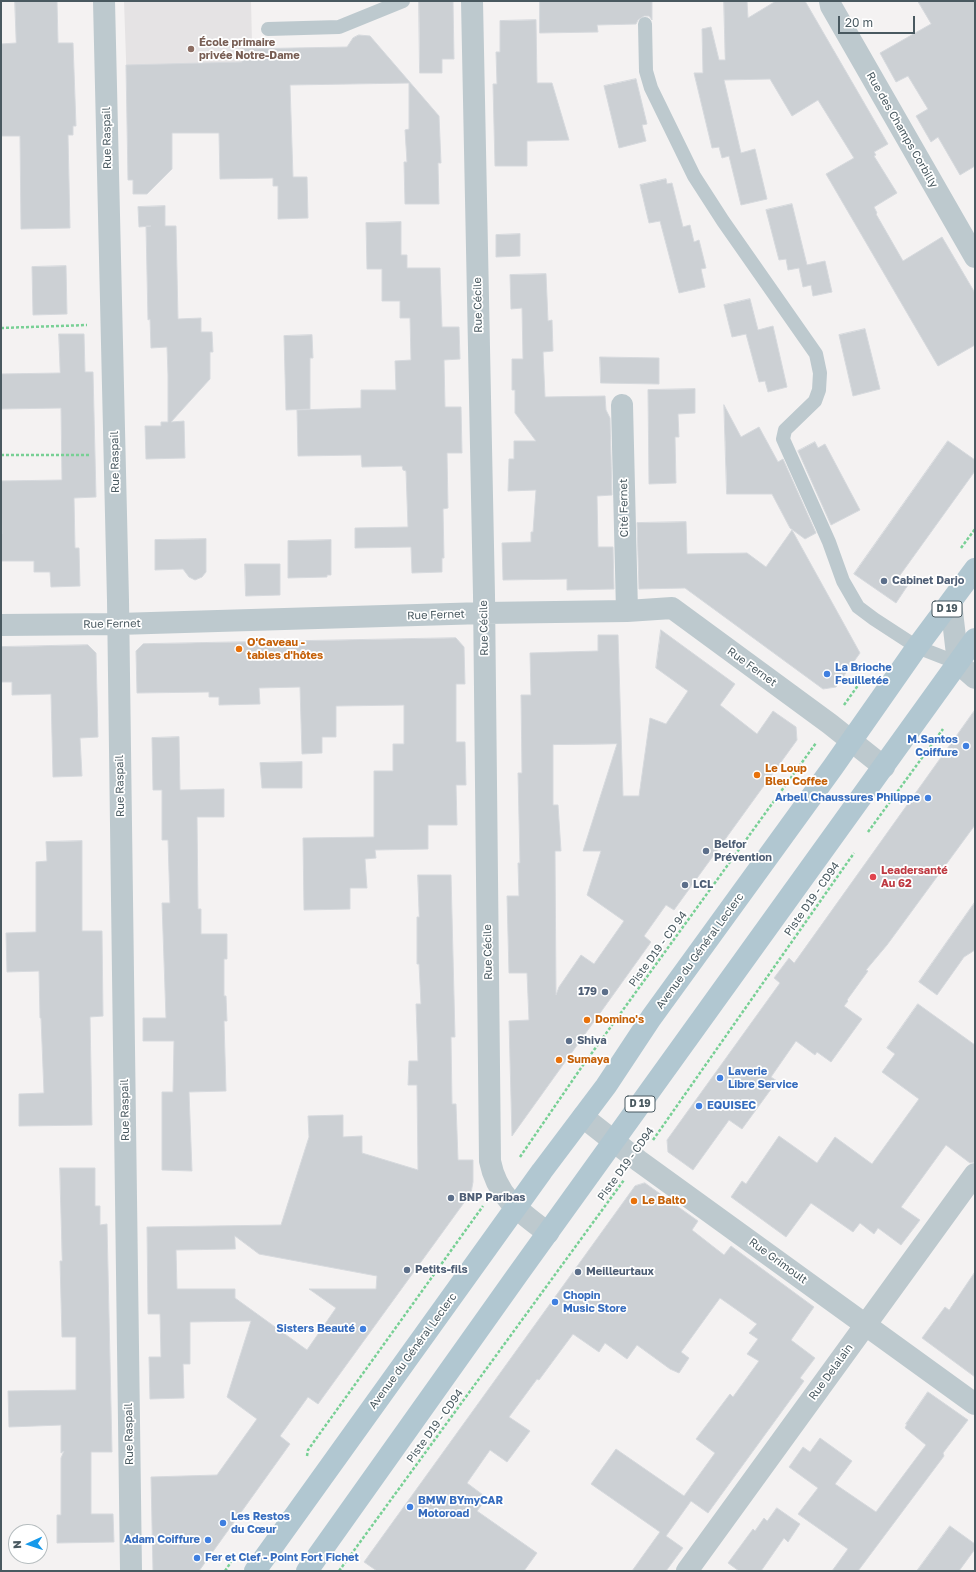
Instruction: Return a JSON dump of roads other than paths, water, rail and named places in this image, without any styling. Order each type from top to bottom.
[{"type":"main road","name":"Avenue du Général Leclerc","points":[[255,1571],[515,1209],[606,1086],[656,1012],[917,647],[975,569]]},
{"type":"main road","name":"D 19","points":[[307,1571],[975,638]]},
{"type":"street","name":"Rue Raspail","points":[[104,1],[118,624],[131,1571]]},
{"type":"street","name":"Rue Cécile","points":[[472,1],[484,613],[490,1161],[498,1186],[515,1209],[548,1233]]},
{"type":"street","name":"Rue des Champs Corbilly","points":[[830,1],[975,258]]},
{"type":"street","name":"Cité Fernet","points":[[622,405],[627,611]]},
{"type":"street","points":[[951,603],[958,663],[975,678]]},
{"type":"street","name":"Rue Fernet","points":[[1,625],[118,624],[484,613],[627,611],[672,608],[851,741]]},
{"type":"street","points":[[851,741],[884,767]]},
{"type":"street","name":"Rue Grimoult","points":[[583,1117],[639,1161],[975,1404]]},
{"type":"street","name":"Rue Delalain","points":[[687,1571],[975,1174]]},
{"type":"lane","points":[[268,29],[339,27],[403,1]]},
{"type":"lane","points":[[645,24],[646,71],[651,88],[694,176],[722,221],[816,354],[820,373],[819,390],[815,401],[785,430],[783,439],[829,542],[843,581],[858,607],[874,619],[917,647],[958,663]]},
{"type":"place","name":"École primaire privée Notre-Dame","points":[[191,49]]},
{"type":"place","name":"Cabinet Darjo","points":[[884,581]]},
{"type":"place","name":"O'Caveau - tables d'hôtes","points":[[239,649]]},
{"type":"place","name":"La Brioche Feuilletée","points":[[827,674]]},
{"type":"place","name":"M.Santos Coiffure","points":[[966,746]]},
{"type":"place","name":"Le Loup Bleu Coffee","points":[[757,775]]},
{"type":"place","name":"Arbell Chaussures Philippe","points":[[928,798]]},
{"type":"place","name":"Belfor Prévention","points":[[706,851]]},
{"type":"place","name":"Leadersanté Au 62","points":[[873,877]]},
{"type":"place","name":"LCL","points":[[685,885]]},
{"type":"place","name":"179","points":[[605,992]]},
{"type":"place","name":"Domino's","points":[[587,1020]]},
{"type":"place","name":"Shiva","points":[[569,1041]]},
{"type":"place","name":"Sumaya","points":[[559,1060]]},
{"type":"place","name":"Laverie Libre Service","points":[[720,1078]]},
{"type":"place","name":"EQUISEC","points":[[699,1106]]},
{"type":"place","name":"BNP Paribas","points":[[451,1198]]},
{"type":"place","name":"Le Balto","points":[[634,1201]]},
{"type":"place","name":"Petits-fils","points":[[407,1270]]},
{"type":"place","name":"Meilleurtaux","points":[[578,1272]]},
{"type":"place","name":"Chopin Music Store","points":[[555,1302]]},
{"type":"place","name":"Sisters Beauté","points":[[363,1329]]},
{"type":"place","name":"BMW BYmyCAR Motoroad","points":[[410,1507]]},
{"type":"place","name":"Les Restos du Cœur","points":[[223,1523]]},
{"type":"place","name":"Adam Coiffure","points":[[208,1540]]},
{"type":"place","name":"Fer et Clef - Point Fort Fichet","points":[[197,1558]]}]
